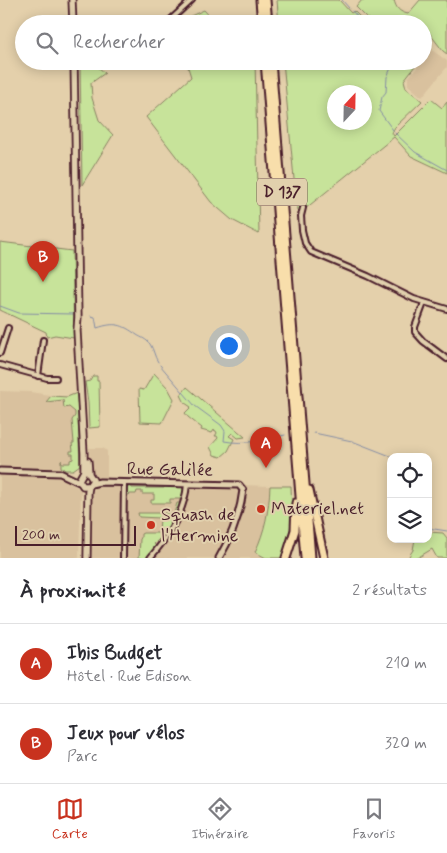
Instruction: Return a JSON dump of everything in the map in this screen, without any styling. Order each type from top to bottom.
[{"type":"highway","points":[[260,0],[261,15]]},
{"type":"highway","points":[[266,0],[267,15]]},
{"type":"highway","name":"D 137","points":[[266,70],[310,558]]},
{"type":"highway","name":"D 137","points":[[272,70],[298,436],[304,558]]},
{"type":"highway","points":[[286,558],[293,540],[296,524],[298,436]]},
{"type":"highway","points":[[298,436],[324,558]]},
{"type":"main road","points":[[72,0],[73,15]]},
{"type":"main road","points":[[74,70],[78,317],[81,330],[86,480],[85,558]]},
{"type":"street","points":[[176,15],[192,0]]},
{"type":"street","points":[[303,208],[301,216],[302,230],[305,243],[311,252],[368,276],[405,296],[447,309]]},
{"type":"street","points":[[424,303],[415,332],[423,341],[447,358]]},
{"type":"street","points":[[0,353],[8,328]]},
{"type":"street","points":[[38,376],[43,340]]},
{"type":"street","points":[[0,365],[38,376],[56,378]]},
{"type":"street","points":[[0,470],[58,472],[86,480]]},
{"type":"street","name":"Rue Galilée","points":[[86,480],[124,483],[239,485],[242,490],[238,516],[230,538],[219,558]]},
{"type":"street","points":[[123,558],[124,483]]},
{"type":"street","points":[[150,558],[166,538],[180,514],[187,484]]},
{"type":"shaded area","points":[[432,50],[447,61],[447,67],[422,97],[408,85],[408,78],[415,70],[432,70]]},
{"type":"shaded area","points":[[0,391],[30,392],[63,397],[77,393],[80,465],[73,470],[63,469],[60,476],[81,490],[79,558],[0,558]]},
{"type":"shaded area","points":[[89,448],[103,448],[107,451],[107,480],[270,486],[267,517],[255,552],[266,558],[88,558]]},
{"type":"green space","points":[[277,0],[339,0],[351,13],[354,11],[358,15],[278,15]]},
{"type":"green space","points":[[362,0],[394,0],[398,9],[408,14],[420,0],[447,0],[447,54],[432,37],[432,15],[364,15],[356,7]]},
{"type":"green space","points":[[204,10],[209,15],[193,15]]},
{"type":"green space","points":[[80,70],[102,70],[105,73],[91,83],[92,98],[99,120],[113,135],[82,185]]},
{"type":"green space","points":[[189,70],[255,70],[259,234],[232,220],[211,202],[146,117],[191,77]]},
{"type":"green space","points":[[284,70],[412,70],[404,80],[406,88],[422,101],[395,127],[392,133],[394,136],[431,99],[442,108],[447,102],[447,173],[411,156],[394,137],[301,212],[297,211]]},
{"type":"green space","points":[[0,242],[72,251],[74,338],[55,335],[47,337],[46,332],[0,310]]},
{"type":"green space","points":[[154,373],[168,388],[174,399],[162,423],[140,422],[139,389],[144,390]]},
{"type":"green space","points":[[93,376],[97,376],[97,381],[99,381],[100,427],[89,428],[85,382],[90,381]]},
{"type":"green space","points":[[187,387],[245,437],[238,438],[232,433],[229,436],[234,439],[228,451],[221,457],[214,455],[210,447],[218,438],[215,436],[216,431],[214,430],[212,433],[201,430],[202,428],[185,413],[191,407],[185,403],[181,395]]},
{"type":"green space","points":[[77,393],[80,465],[73,470],[65,470],[61,467],[61,460],[62,463],[70,463],[70,460],[73,459],[73,454],[70,454],[70,451],[73,451],[72,420],[75,412],[69,407],[64,408],[63,400],[46,402],[51,396],[67,397]]},
{"type":"green space","points":[[131,485],[132,488],[164,488],[165,485],[182,486],[184,489],[182,502],[174,520],[164,537],[162,536],[154,544],[157,547],[147,558],[139,558],[141,534],[159,533],[160,518],[139,517],[138,513],[174,513],[177,503],[180,503],[180,499],[170,499],[170,503],[151,503],[151,500],[154,500],[154,494],[142,494],[142,491],[137,491],[136,494],[126,494],[127,488]]},
{"type":"green space","points":[[270,486],[291,486],[290,532],[281,558],[266,558],[255,552],[266,520]]},
{"type":"green space","points":[[432,532],[443,533],[447,538],[447,558],[437,558],[432,549],[417,558],[410,558],[409,556],[414,543],[432,543]]},
{"type":"waterway","points":[[342,0],[349,8]]},
{"type":"waterway","points":[[352,11],[356,15]]},
{"type":"waterway","points":[[390,70],[387,77],[386,92],[382,97],[379,111],[393,130]]},
{"type":"waterway","points":[[395,133],[415,152],[447,170]]},
{"type":"waterway","points":[[0,306],[19,313],[73,314]]},
{"type":"waterway","points":[[91,316],[95,317],[97,328],[118,325],[127,328],[148,342],[158,362]]},
{"type":"waterway","points":[[160,365],[195,406],[221,425],[225,431],[224,441],[247,442],[285,435]]},
{"type":"waterway","points":[[314,433],[352,441],[387,455]]},
{"type":"waterway","points":[[432,529],[447,531]]},
{"type":"place","name":"Jeux pour vélos","points":[[43,282]]},
{"type":"place","name":"Ibis Budget","points":[[266,468]]},
{"type":"place","name":"Materiel.net","points":[[261,509]]},
{"type":"place","name":"Squash de l'Hermine","points":[[151,525]]}]
